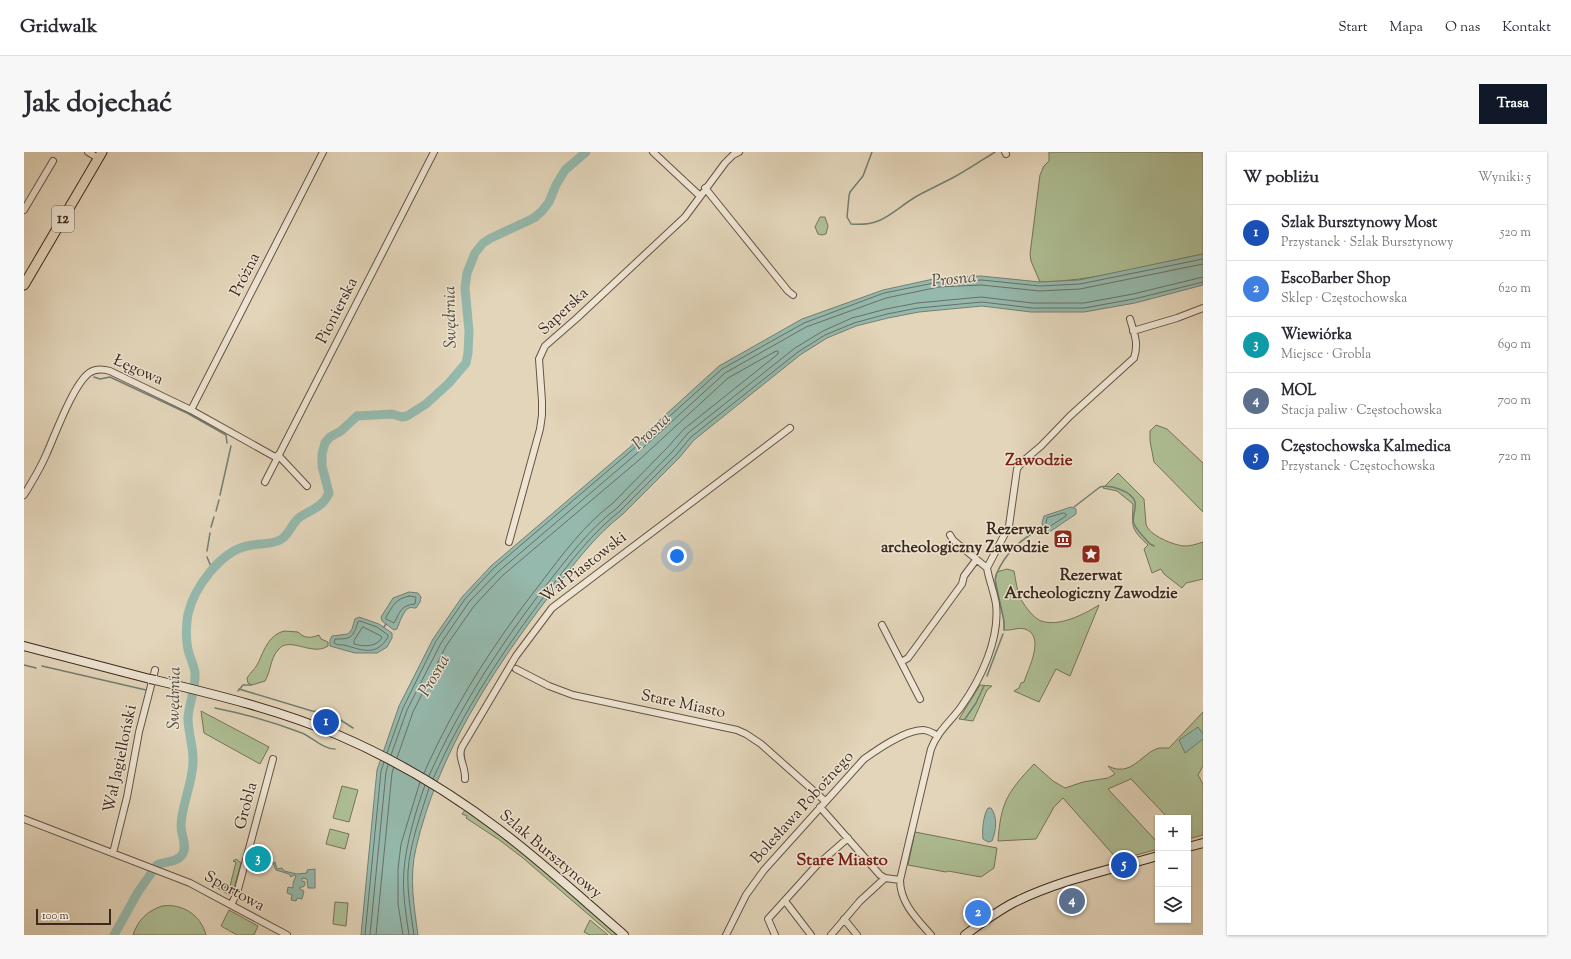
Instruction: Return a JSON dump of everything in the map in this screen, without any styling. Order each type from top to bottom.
[{"type":"main road","name":"12","points":[[24,285],[100,155]]},
{"type":"main road","name":"Szlak Bursztynowy","points":[[24,647],[153,679],[276,712],[317,727],[375,752],[442,790],[515,842],[624,935]]},
{"type":"main road","points":[[1191,846],[1203,843]]},
{"type":"main road","points":[[965,935],[1002,909],[1035,893],[1090,875],[1155,857]]},
{"type":"street","points":[[88,152],[100,155]]},
{"type":"street","name":"Próżna","points":[[191,410],[323,152]]},
{"type":"street","name":"Pionierska","points":[[265,482],[434,152]]},
{"type":"street","points":[[653,152],[700,196]]},
{"type":"street","name":"Saperska","points":[[509,542],[541,422],[542,401],[539,365],[541,352],[545,346],[583,313],[685,216],[728,158],[738,152]]},
{"type":"street","points":[[24,210],[53,161]]},
{"type":"street","points":[[705,188],[757,255],[793,295]]},
{"type":"street","points":[[1134,331],[1177,318],[1203,308]]},
{"type":"street","points":[[987,568],[1009,526],[1018,467],[1134,358],[1137,345],[1130,319]]},
{"type":"street","name":"Łęgowa","points":[[24,495],[46,456],[67,406],[85,377],[99,369],[106,370],[191,410],[278,456],[307,486]]},
{"type":"street","name":"Wał Piastowski","points":[[465,779],[465,770],[460,754],[462,747],[516,656],[552,608],[790,428]]},
{"type":"street","points":[[931,935],[906,904],[900,889],[900,880],[931,749],[938,736],[966,699],[986,662],[995,632],[997,618],[996,604],[987,568],[953,540],[950,535]]},
{"type":"street","points":[[901,662],[908,658],[962,584],[964,576],[976,560]]},
{"type":"street","points":[[882,625],[920,699]]},
{"type":"street","name":"Stare Miasto","points":[[516,669],[549,686],[573,694],[737,730],[761,744],[825,801]]},
{"type":"street","name":"Wał Jagielloński","points":[[113,853],[127,797],[139,732],[155,670]]},
{"type":"street","name":"Bolesława Pobożnego","points":[[727,934],[754,882],[864,759],[878,749],[911,732],[923,730],[938,736]]},
{"type":"street","name":"Grobla","points":[[231,905],[237,893],[273,759]]},
{"type":"street","points":[[820,807],[880,875],[885,878],[900,880]]},
{"type":"street","points":[[24,819],[113,853]]},
{"type":"street","points":[[775,935],[768,919],[816,866],[848,838]]},
{"type":"street","name":"Sportowa","points":[[113,853],[201,888],[287,935]]},
{"type":"street","points":[[831,935],[866,894],[885,878]]},
{"type":"street","points":[[785,901],[811,935]]},
{"type":"street","points":[[844,919],[857,935]]},
{"type":"green space","points":[[1049,152],[1203,152],[1203,254],[1102,276],[1040,282],[1031,261],[1030,254],[1040,175],[1044,166],[1049,161]]},
{"type":"green space","points":[[820,217],[825,217],[828,226],[826,234],[822,235],[818,234],[815,227]]},
{"type":"green space","points":[[1156,425],[1167,429],[1203,463],[1203,512],[1154,462],[1150,441],[1150,431]]},
{"type":"green space","points":[[1118,473],[1144,499],[1146,524],[1152,532],[1162,539],[1181,546],[1190,546],[1203,542],[1203,579],[1186,583],[1182,588],[1164,574],[1161,569],[1152,573],[1144,549],[1148,545],[1138,535],[1134,528],[1133,504],[1117,491],[1103,488]]},
{"type":"green space","points":[[1007,569],[1014,571],[1020,598],[1028,610],[1038,620],[1048,622],[1063,621],[1086,613],[1099,605],[1070,676],[1056,669],[1039,702],[1014,691],[1019,688],[1021,683],[1024,682],[1032,661],[1035,645],[1034,638],[1031,633],[1025,629],[1020,628],[1004,630],[996,577],[997,572]]},
{"type":"green space","points":[[284,631],[298,632],[303,636],[308,637],[319,635],[321,639],[328,642],[328,646],[322,649],[315,649],[294,645],[283,646],[273,657],[265,681],[252,685],[248,683],[247,678],[257,665],[270,641],[278,633]]},
{"type":"green space","points":[[980,685],[992,686],[987,690],[973,721],[959,719]]},
{"type":"green space","points":[[201,711],[269,747],[260,764],[204,733]]},
{"type":"green space","points":[[1203,712],[1203,766],[1198,775],[1203,784],[1203,835],[1191,838],[1191,815],[1165,815],[1131,779],[1108,789],[1155,840],[1155,850],[1118,860],[1063,798],[1054,807],[1036,839],[998,841],[1001,819],[1006,800],[1009,794],[1034,764],[1053,781],[1065,788],[1083,782],[1108,778],[1115,774],[1108,766],[1116,769],[1124,769],[1130,767],[1159,748],[1169,748]]},
{"type":"green space","points":[[342,786],[358,790],[349,822],[333,818]]},
{"type":"green space","points":[[457,802],[499,832],[620,935],[612,935],[523,858],[466,818],[467,816],[462,814],[465,810],[455,804]]},
{"type":"green space","points":[[330,829],[349,834],[345,849],[326,844]]},
{"type":"green space","points":[[915,832],[997,848],[994,868],[981,877],[908,865]]},
{"type":"green space","points":[[236,859],[241,863],[233,892],[229,895],[213,885],[217,882],[216,886],[225,888],[226,885],[230,886],[236,862],[233,861]]},
{"type":"green space","points":[[335,902],[348,903],[346,926],[333,924]]},
{"type":"green space","points":[[162,906],[177,906],[190,912],[200,922],[206,935],[133,935],[140,921],[148,913]]},
{"type":"green space","points":[[229,910],[258,926],[254,935],[237,935],[221,926]]},
{"type":"green space","points":[[590,920],[608,935],[590,935],[584,932]]},
{"type":"water","name":"Prosna","points":[[1203,254],[1203,285],[1135,303],[1084,312],[1031,312],[982,306],[919,312],[856,326],[827,338],[800,355],[694,440],[679,458],[623,514],[602,532],[575,563],[528,624],[488,684],[470,715],[438,780],[426,813],[416,848],[413,881],[418,935],[361,935],[377,770],[399,706],[433,639],[462,597],[491,566],[629,448],[719,366],[802,319],[883,290],[938,278],[981,276],[1040,282],[1079,280]]},
{"type":"water","points":[[1071,507],[1076,509],[1076,514],[1048,533],[1045,532],[1042,523],[1044,516]]},
{"type":"water","points":[[409,592],[418,593],[421,597],[420,602],[416,608],[407,609],[405,611],[397,629],[394,630],[382,621],[381,617],[393,598]]},
{"type":"water","points":[[359,617],[379,624],[392,633],[392,638],[387,647],[377,653],[355,653],[330,646],[332,636],[348,634],[352,629],[355,619]]},
{"type":"water","points":[[1198,727],[1203,734],[1203,739],[1185,753],[1179,740]]},
{"type":"water","points":[[988,808],[991,808],[995,816],[996,824],[992,841],[988,842],[983,839],[983,832],[984,819]]},
{"type":"water","points":[[275,862],[277,869],[282,868],[284,871],[297,874],[307,873],[307,870],[315,869],[315,888],[308,888],[307,879],[302,878],[305,885],[300,887],[300,889],[304,891],[302,899],[297,898],[296,901],[291,900],[292,895],[287,893],[288,887],[293,888],[293,883],[296,876],[294,875],[291,877],[289,874],[276,870],[273,863]]},
{"type":"waterway","name":"Swędrnia","points":[[114,935],[138,892],[157,865],[180,858],[184,852],[181,819],[191,779],[193,763],[193,752],[188,718],[195,679],[195,673],[187,646],[187,623],[191,604],[202,583],[218,563],[227,556],[247,546],[272,543],[280,540],[286,535],[294,522],[323,502],[329,493],[322,466],[322,454],[325,443],[330,437],[341,431],[357,416],[392,414],[402,417],[407,416],[426,404],[449,383],[466,363],[469,331],[465,288],[467,273],[475,253],[483,243],[534,218],[542,211],[549,202],[556,185],[565,170],[586,152]]},
{"type":"waterway","points":[[872,152],[863,176],[850,192],[847,217],[851,224],[872,223],[880,220],[917,196],[961,173],[995,152]]},
{"type":"waterway","points":[[94,377],[100,379],[110,377],[187,413],[226,435],[227,443]]},
{"type":"waterway","points":[[220,495],[231,446]]},
{"type":"waterway","points":[[1074,507],[1100,487],[1104,486],[1120,489],[1133,498],[1135,502],[1133,519],[1134,524],[1150,544],[1154,546]]},
{"type":"waterway","points":[[216,511],[219,500]]},
{"type":"waterway","points":[[211,527],[214,517]]},
{"type":"waterway","points":[[1004,630],[1004,621],[995,580],[996,575],[1004,559],[1009,553],[1027,537],[1042,527]]},
{"type":"waterway","points":[[207,551],[210,533]]},
{"type":"waterway","points":[[207,557],[212,569]]},
{"type":"waterway","points":[[987,676],[1003,634]]},
{"type":"waterway","points":[[24,665],[36,668]]},
{"type":"waterway","points":[[42,666],[146,690]]},
{"type":"waterway","points":[[238,691],[243,685],[251,685]]},
{"type":"waterway","points":[[965,719],[976,703],[984,686]]},
{"type":"waterway","points":[[239,689],[312,711],[323,712],[336,717],[353,728]]},
{"type":"waterway","points":[[215,708],[281,725],[302,733],[326,747],[335,749]]},
{"type":"place","name":"Rezerwat archeologiczny Zawodzie","points":[[1063,539]]},
{"type":"place","name":"Rezerwat Archeologiczny Zawodzie","points":[[1091,554]]},
{"type":"place","name":"Szlak Bursztynowy Most","points":[[326,722]]},
{"type":"place","name":"Wiewiórka","points":[[258,859]]},
{"type":"place","name":"Częstochowska Kalmedica","points":[[1124,865]]},
{"type":"place","name":"MOL","points":[[1072,901]]},
{"type":"place","name":"EscoBarber Shop","points":[[978,913]]},
{"type":"district","name":"Zawodzie","points":[[1039,461]]},
{"type":"district","name":"Stare Miasto","points":[[842,861]]}]
